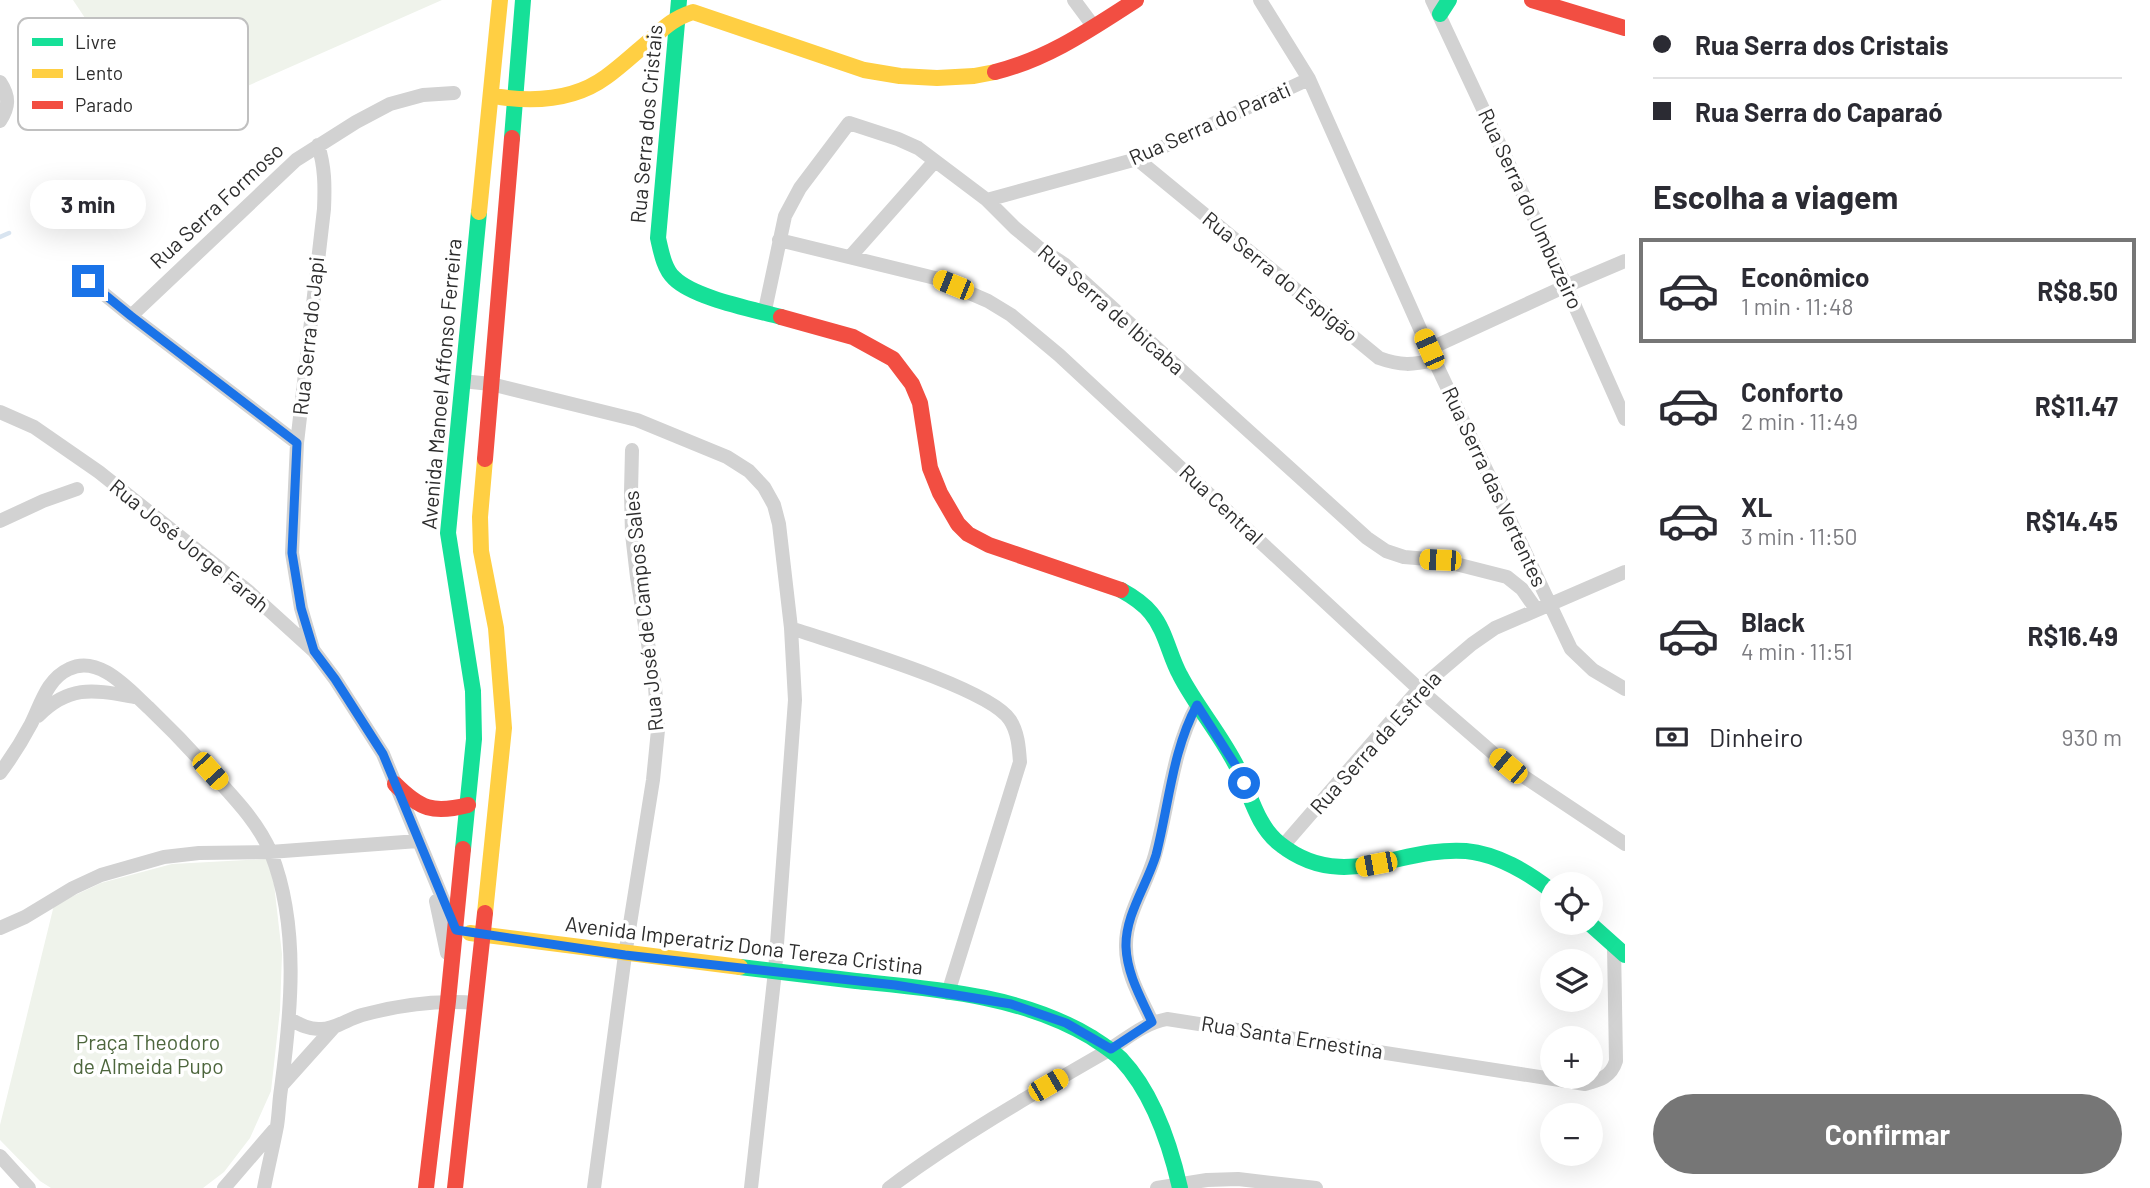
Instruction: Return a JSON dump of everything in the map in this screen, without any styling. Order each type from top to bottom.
[{"type":"main road","name":"Avenida Manoel Affonso Ferreira","points":[[426,1188],[456,930],[474,739],[473,691],[467,639],[448,533],[500,0]]},
{"type":"main road","points":[[455,1188],[503,728],[502,677],[481,551],[480,517],[523,0]]},
{"type":"main road","name":"Rua Serra dos Cristais","points":[[679,0],[658,238],[664,261],[673,278],[700,294],[765,310],[853,337],[893,359],[912,384],[920,403],[930,468],[940,494],[958,524],[968,534],[989,545],[1113,586],[1145,606],[1160,626],[1175,664],[1197,705],[1236,766],[1266,832],[1282,846],[1311,862],[1334,869],[1356,868],[1429,854],[1468,852],[1521,869],[1540,882]]},
{"type":"main road","points":[[491,96],[514,99],[560,97],[581,91],[605,78],[677,17],[693,12],[864,70],[930,78],[985,75],[1037,59],[1136,0]]},
{"type":"main road","points":[[1436,7],[1449,0]]},
{"type":"main road","points":[[1532,0],[1625,28]]},
{"type":"main road","points":[[395,784],[411,800],[428,810],[440,811],[468,805]]},
{"type":"main road","name":"Avenida Imperatriz Dona Tereza Cristina","points":[[456,930],[625,955],[948,993],[1022,1007],[1066,1023],[1111,1049],[1138,1080],[1154,1110],[1180,1186]]},
{"type":"main road","points":[[1603,935],[1620,950]]},
{"type":"main road","points":[[428,1167],[456,1170]]},
{"type":"street","points":[[1074,0],[1094,27]]},
{"type":"street","name":"Rua Serra das Vertentes","points":[[1260,0],[1309,79],[1542,607],[1571,649],[1593,670],[1625,689]]},
{"type":"street","name":"Rua Serra do Umbuzeiro","points":[[1436,7],[1625,419]]},
{"type":"street","name":"Rua Serra do Parati","points":[[988,200],[1137,159],[1309,79]]},
{"type":"street","points":[[0,82],[7,94],[8,103],[0,121]]},
{"type":"street","name":"Rua Serra Formoso","points":[[131,316],[277,175],[318,145],[390,104],[423,95],[454,93]]},
{"type":"street","name":"Rua Serra de Ibicaba","points":[[765,310],[785,216],[800,188],[849,123],[898,139],[918,148],[988,200],[1015,228],[1064,264],[1367,537],[1386,551],[1404,557],[1440,560],[1507,577],[1542,607]]},
{"type":"street","name":"Rua Serra do Japi","points":[[314,651],[301,608],[292,553],[297,443],[324,209],[325,180],[318,145]]},
{"type":"street","name":"Rua Serra do Espigão","points":[[1137,159],[1379,358],[1398,365],[1416,364],[1566,286],[1625,261]]},
{"type":"street","points":[[850,257],[935,161]]},
{"type":"street","name":"Rua Central","points":[[779,240],[935,278],[988,301],[1011,315],[1059,355],[1419,689],[1508,766],[1625,844]]},
{"type":"street","points":[[88,281],[297,443]]},
{"type":"street","points":[[462,381],[491,384],[637,420],[727,457],[749,471],[764,487],[774,505],[779,524],[792,628],[795,700],[775,971],[751,1188]]},
{"type":"street","name":"Rua José Jorge Farah","points":[[0,412],[34,428],[99,472],[248,591],[314,651],[383,754],[456,930]]},
{"type":"street","name":"Rua José de Campos Sales","points":[[594,1188],[658,730],[655,686],[632,534],[632,450]]},
{"type":"street","points":[[0,521],[76,489]]},
{"type":"street","name":"Rua Serra da Estrela","points":[[1282,846],[1419,689],[1482,636],[1625,572]]},
{"type":"street","points":[[792,628],[916,670],[997,707],[1010,720],[1019,744],[1020,762],[948,993]]},
{"type":"street","points":[[0,773],[14,756],[50,684],[67,669],[81,665],[95,666],[137,697],[173,731],[247,812],[270,852],[286,910],[291,983],[290,1019],[277,1126],[264,1188]]},
{"type":"street","points":[[32,722],[50,704],[68,695],[92,690],[137,697]]},
{"type":"street","points":[[889,1188],[969,1133],[1152,1022],[1134,983],[1125,943],[1129,921],[1156,855],[1182,736],[1197,705]]},
{"type":"street","points":[[0,928],[101,875],[164,857],[418,841]]},
{"type":"street","name":"Rua José Jorge Farah","points":[[426,859],[450,976]]},
{"type":"street","name":"Rua Santa Ernestina","points":[[1152,1022],[1180,1020],[1585,1084],[1608,1075],[1616,1061],[1620,950]]},
{"type":"street","points":[[290,1019],[312,1029],[334,1027],[357,1016],[386,1009],[448,1001],[476,1003]]},
{"type":"street","points":[[281,1086],[334,1027]]},
{"type":"street","points":[[224,1188],[277,1126]]},
{"type":"street","points":[[0,1156],[29,1188]]},
{"type":"street","points":[[1157,1188],[1207,1180],[1238,1179],[1316,1188]]},
{"type":"green space","points":[[73,0],[442,0],[248,86],[248,18],[85,18]]},
{"type":"green space","name":"Praça Theodoro de Almeida Pupo","points":[[267,859],[274,884],[282,954],[280,1010],[271,1091],[250,1138],[224,1172],[203,1188],[51,1188],[40,1181],[0,1140],[0,1125],[54,905],[101,883],[172,864]]},
{"type":"waterway","points":[[0,237],[9,233]]},
{"type":"traffic: fast","points":[[512,138],[523,0]]},
{"type":"traffic: fast","points":[[679,0],[658,238],[663,260],[674,278],[695,291],[724,302],[781,317]]},
{"type":"traffic: fast","points":[[1440,14],[1449,0]]},
{"type":"traffic: fast","points":[[463,849],[474,739],[473,691],[448,533],[479,212]]},
{"type":"traffic: fast","points":[[1121,590],[1141,603],[1156,620],[1180,675],[1233,758],[1260,820],[1280,844],[1303,858],[1326,865],[1349,867],[1441,851],[1466,851],[1512,865],[1540,882]]},
{"type":"traffic: fast","points":[[1603,935],[1625,955]]},
{"type":"traffic: fast","points":[[740,967],[977,996],[1007,1003],[1064,1023],[1110,1050],[1132,1072],[1159,1120],[1180,1188]]},
{"type":"traffic: slow","points":[[479,212],[500,0]]},
{"type":"traffic: slow","points":[[500,97],[541,99],[582,90],[611,73],[669,24],[693,12],[864,70],[937,78],[995,72]]},
{"type":"traffic: slow","points":[[485,459],[480,517],[481,551],[496,628],[504,728],[485,913]]},
{"type":"traffic: slow","points":[[470,933],[740,967]]},
{"type":"traffic: jam","points":[[995,72],[1051,51],[1136,0]]},
{"type":"traffic: jam","points":[[1532,0],[1625,28]]},
{"type":"traffic: jam","points":[[485,459],[512,138]]},
{"type":"traffic: jam","points":[[781,317],[853,337],[893,359],[912,384],[920,403],[930,468],[940,493],[958,524],[968,534],[989,545],[1121,590]]},
{"type":"traffic: jam","points":[[395,784],[412,799],[428,807],[445,809],[468,805]]},
{"type":"traffic: jam","points":[[426,1188],[463,849]]},
{"type":"traffic: jam","points":[[455,1188],[485,913]]},
{"type":"route","points":[[88,281],[297,443],[292,553],[301,608],[314,651],[383,754],[456,930],[625,955],[895,985],[1011,1004],[1066,1023],[1111,1049],[1152,1022],[1134,983],[1125,943],[1129,921],[1156,855],[1182,736],[1197,705],[1244,783]]}]
